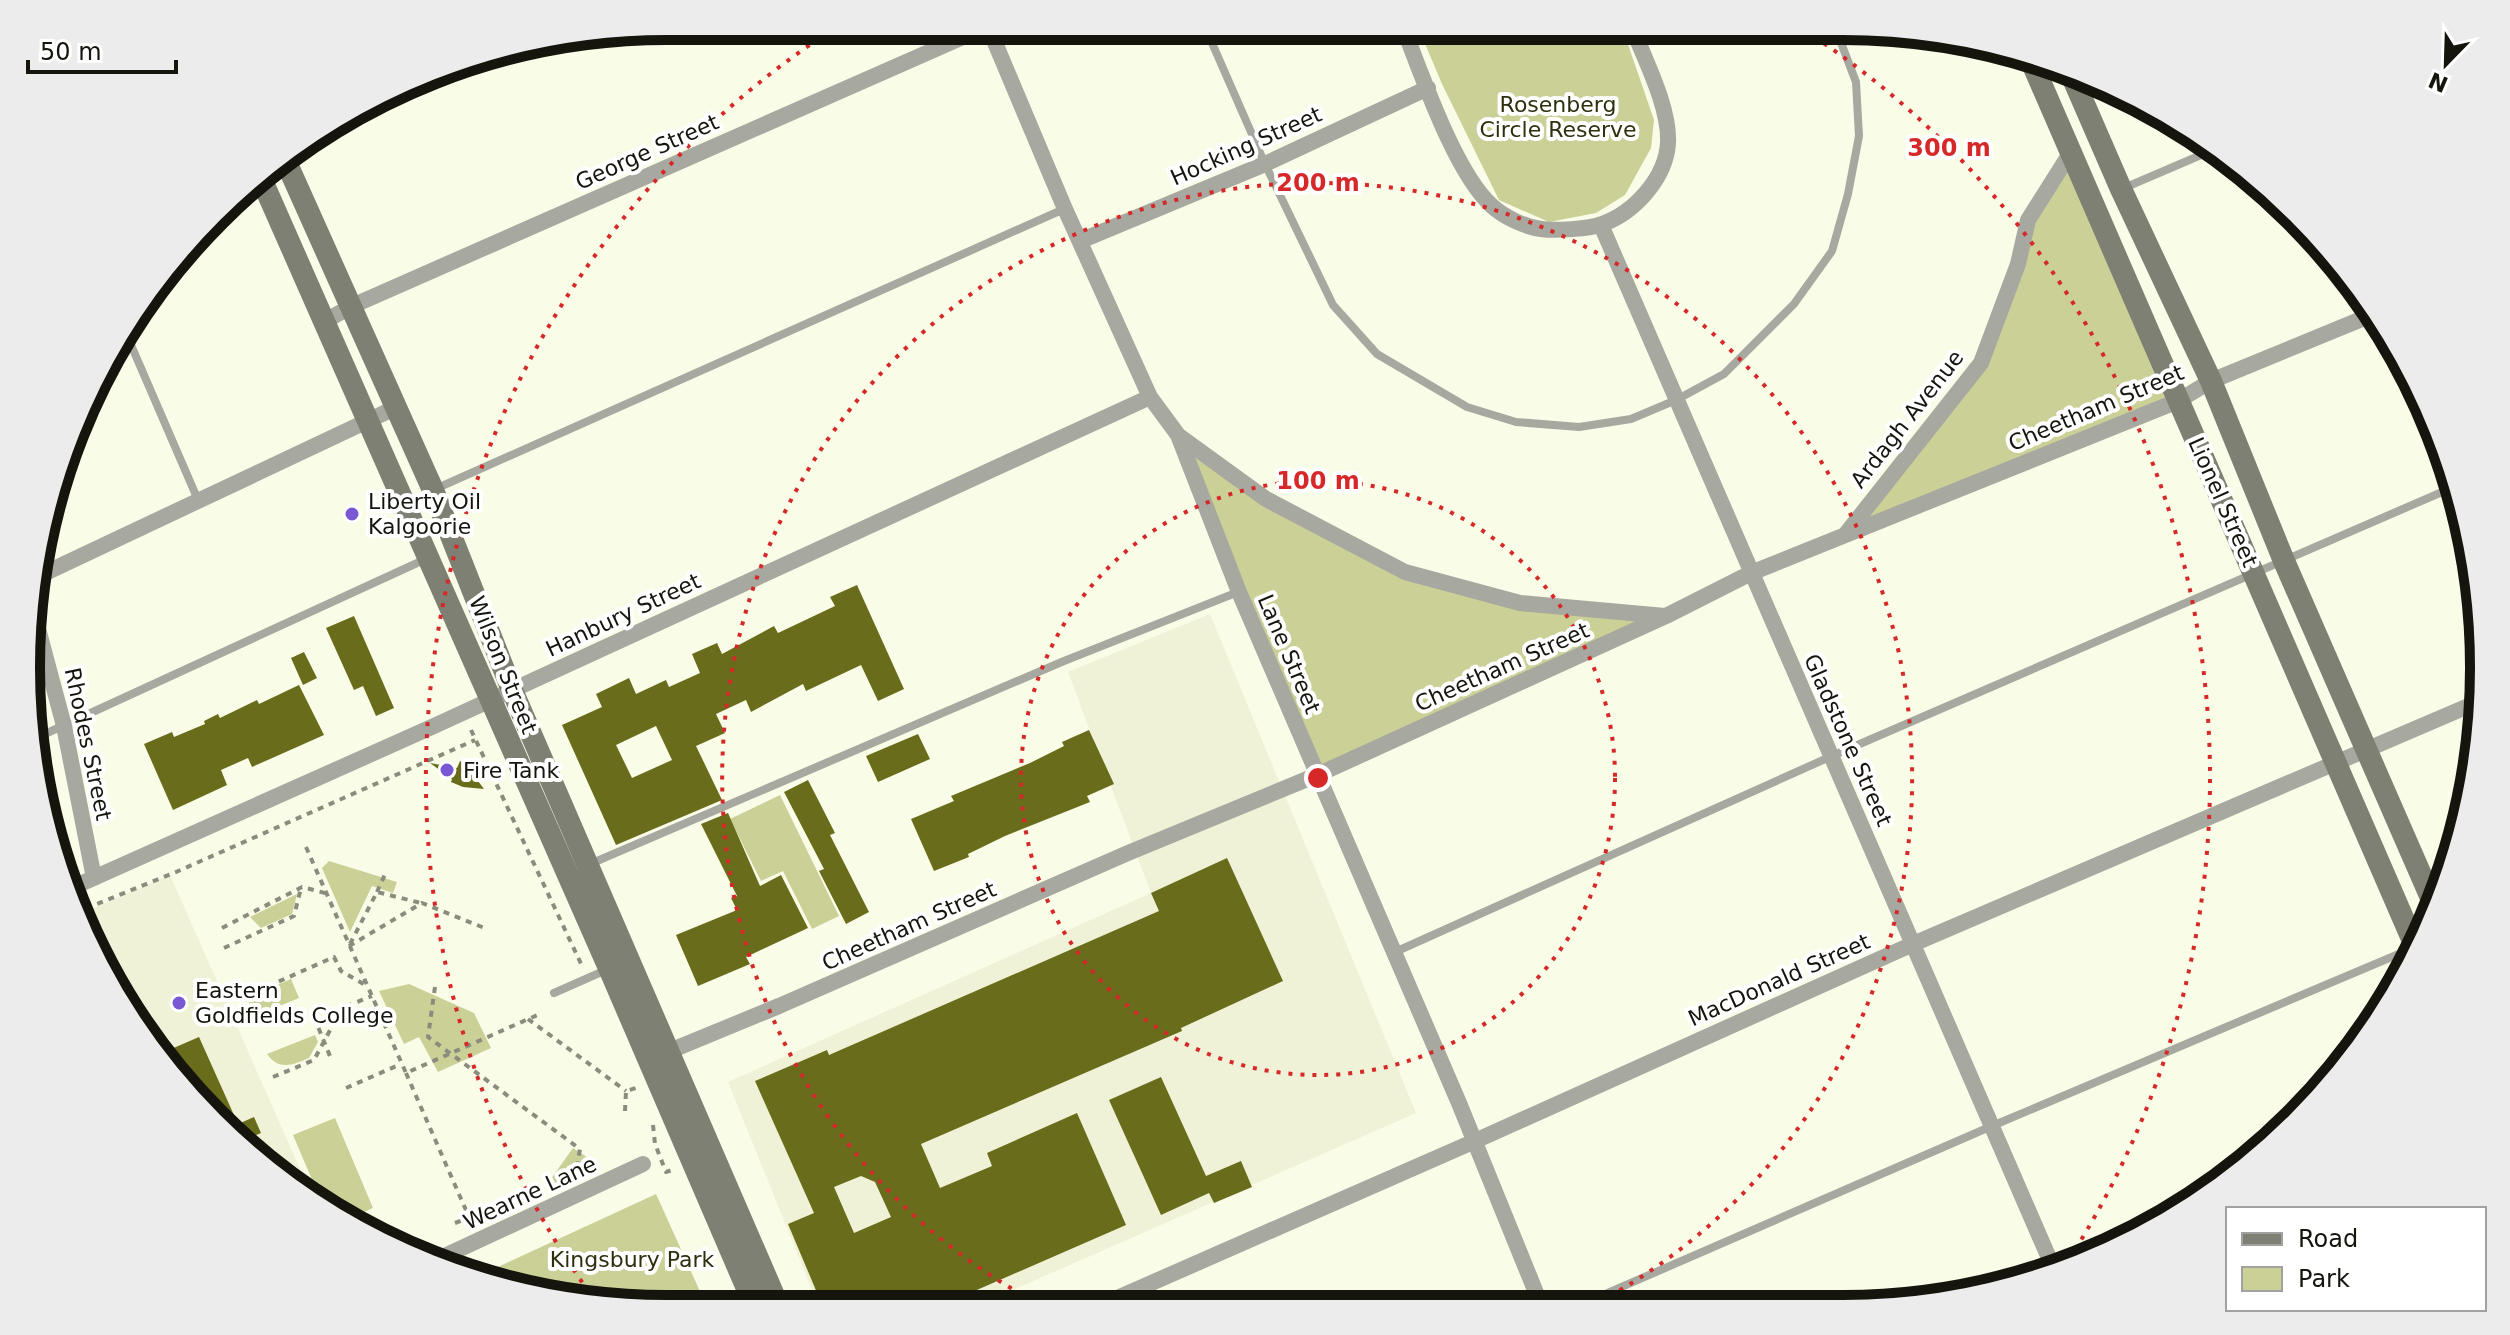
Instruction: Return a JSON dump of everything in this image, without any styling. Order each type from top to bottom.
[{"type":"street","name":"George Street","points":[[325,321],[352,306],[956,40]]},
{"type":"street","name":"Lane Street","points":[[994,40],[1065,209],[1150,397],[1178,435],[1239,592],[1395,952],[1537,1295]]},
{"type":"street","points":[[1408,40],[1473,185],[1493,208],[1542,230],[1601,225],[1631,208],[1649,189],[1665,162],[1668,142],[1666,119],[1637,40]]},
{"type":"street","name":"Lionel Street","points":[[2035,70],[2410,934]]},
{"type":"street","name":"Lionel Street","points":[[2076,85],[2211,381],[2284,561],[2428,892]]},
{"type":"street","name":"Hocking Street","points":[[1080,241],[1265,164],[1428,88]]},
{"type":"street","name":"Ardagh Avenue","points":[[1845,535],[1981,363],[2018,264],[2028,220],[2071,152]]},
{"type":"street","name":"Wilson Street","points":[[289,168],[433,490],[502,695],[657,1056],[773,1295]]},
{"type":"street","name":"Wilson Street","points":[[265,187],[428,558],[588,864],[619,964]]},
{"type":"street","name":"Gladstone Street","points":[[1601,225],[2050,1260]]},
{"type":"street","name":"Cheetham Street","points":[[657,1056],[1317,775],[1666,616],[1751,573],[2178,401],[2211,381],[2364,318]]},
{"type":"street","name":"Hanbury Street","points":[[79,885],[502,695],[1150,397]]},
{"type":"street","points":[[47,572],[397,407]]},
{"type":"street","points":[[1178,435],[1266,499],[1405,572],[1520,603],[1666,616]]},
{"type":"street","name":"Rhodes Street","points":[[41,639],[64,726],[94,878]]},
{"type":"street","name":"MacDonald Street","points":[[1124,1295],[1913,944],[2469,706]]},
{"type":"street","name":"Wilson Street","points":[[657,1056],[681,1136],[750,1295]]},
{"type":"street","name":"Wearne Lane","points":[[447,1255],[643,1164]]},
{"type":"lane","points":[[1211,40],[1265,164],[1333,305],[1377,354],[1467,407],[1516,422],[1579,427],[1631,419],[1676,400],[1724,374],[1794,304],[1832,251],[1848,194],[1859,136],[1856,82],[1840,40]]},
{"type":"lane","points":[[2121,189],[2202,154]]},
{"type":"lane","points":[[433,490],[1065,209]]},
{"type":"lane","points":[[130,344],[198,500]]},
{"type":"lane","points":[[1395,952],[1832,756],[2445,491]]},
{"type":"lane","points":[[44,735],[428,558]]},
{"type":"lane","points":[[588,864],[1064,661],[1239,592]]},
{"type":"lane","points":[[1603,1295],[2400,954]]},
{"type":"lane","points":[[554,993],[619,964]]},
{"type":"path","points":[[471,730],[588,977]]},
{"type":"path","points":[[88,908],[475,740]]},
{"type":"path","points":[[306,847],[469,1218]]},
{"type":"path","points":[[349,946],[386,872]]},
{"type":"path","points":[[222,928],[302,887],[326,894]]},
{"type":"path","points":[[224,948],[294,916],[302,887]]},
{"type":"path","points":[[377,892],[422,903],[487,929]]},
{"type":"path","points":[[349,946],[422,903]]},
{"type":"path","points":[[246,996],[334,957],[341,971],[367,986]]},
{"type":"path","points":[[435,987],[428,1037],[580,1149],[577,1167],[551,1187]]},
{"type":"path","points":[[273,1077],[314,1060],[342,1008],[372,996]]},
{"type":"path","points":[[406,1073],[542,1013]]},
{"type":"path","points":[[314,1017],[332,1061]]},
{"type":"path","points":[[528,1019],[626,1091]]},
{"type":"path","points":[[346,1088],[401,1064]]},
{"type":"path","points":[[626,1091],[639,1086],[645,1100]]},
{"type":"path","points":[[625,1111],[626,1091]]},
{"type":"path","points":[[652,1113],[655,1144],[666,1172],[677,1168]]},
{"type":"path","points":[[643,1164],[681,1136]]},
{"type":"path","points":[[455,1223],[538,1192]]},
{"type":"shaded area","points":[[1210,614],[1416,1113],[1001,1295],[814,1295],[728,1082],[1151,893],[1068,672]]},
{"type":"shaded area","name":"Eastern Goldfields College","points":[[170,875],[304,1178],[224,1111],[170,1049],[124,981],[89,910]]},
{"type":"green space","name":"Rosenberg Circle Reserve","points":[[1423,40],[1626,40],[1654,120],[1651,148],[1625,195],[1596,213],[1549,222],[1499,200]]},
{"type":"green space","points":[[2071,152],[2178,401],[1845,535],[1981,363],[2028,220]]},
{"type":"green space","points":[[1178,435],[1266,499],[1405,572],[1520,603],[1666,616],[1317,775]]},
{"type":"green space","points":[[780,795],[839,916],[812,929],[783,871],[761,881],[730,819]]},
{"type":"green space","points":[[329,861],[397,882],[393,893],[372,886],[350,932],[322,868]]},
{"type":"green space","points":[[297,894],[292,914],[261,928],[250,917]]},
{"type":"green space","points":[[291,979],[299,998],[255,1016],[247,998]]},
{"type":"green space","points":[[409,984],[474,1013],[491,1048],[438,1072],[419,1037],[404,1044],[379,991]]},
{"type":"green space","points":[[315,1035],[318,1042],[309,1058],[303,1061],[281,1065],[267,1054]]},
{"type":"green space","points":[[335,1118],[373,1208],[360,1214],[315,1186],[293,1135]]},
{"type":"green space","points":[[573,1148],[590,1159],[589,1166],[580,1179],[559,1190],[548,1183]]},
{"type":"green space","name":"Kingsbury Park","points":[[656,1194],[702,1295],[586,1290],[492,1270]]},
{"type":"building","points":[[857,585],[904,689],[878,701],[861,665],[806,691],[803,684],[751,712],[746,700],[716,714],[725,733],[696,746],[722,800],[616,845],[562,725],[602,707],[596,694],[629,678],[636,694],[666,680],[669,687],[700,673],[692,654],[717,643],[722,654],[774,626],[778,633],[835,606],[830,597]],"holes":[[[656,726],[672,760],[632,778],[616,745]]]},
{"type":"building","points":[[354,616],[394,708],[376,716],[363,686],[354,690],[326,628]]},
{"type":"building","points":[[304,652],[317,678],[303,685],[291,658]]},
{"type":"building","points":[[299,685],[324,735],[252,767],[248,758],[221,770],[227,785],[173,810],[144,744],[172,732],[174,737],[205,724],[204,721],[218,714],[220,718]]},
{"type":"building","points":[[1089,730],[1114,784],[1087,796],[1090,802],[1005,836],[968,854],[969,857],[934,871],[911,819],[954,801],[951,796],[1064,746],[1062,742]]},
{"type":"building","points":[[918,734],[930,759],[878,782],[866,756]]},
{"type":"building","points":[[460,761],[474,768],[472,773],[484,789],[463,787],[451,782],[452,779],[430,763],[457,768]]},
{"type":"building","points":[[808,780],[835,833],[830,835],[869,912],[846,924],[819,871],[824,869],[784,792]]},
{"type":"building","points":[[728,813],[760,886],[781,875],[808,928],[746,957],[750,964],[698,986],[676,935],[737,910],[731,898],[737,896],[701,824]]},
{"type":"building","points":[[1227,858],[1283,981],[1181,1028],[1182,1031],[921,1144],[940,1188],[992,1166],[987,1153],[1077,1113],[1126,1225],[966,1295],[818,1295],[788,1224],[814,1213],[755,1081],[827,1050],[829,1055],[1159,911],[1151,893]],"holes":[[[861,1176],[875,1182],[891,1217],[854,1233],[834,1187]]]},
{"type":"building","points":[[199,1037],[238,1124],[254,1117],[261,1133],[252,1137],[224,1111],[196,1081],[170,1049]]},
{"type":"building","points":[[1161,1077],[1206,1176],[1241,1161],[1252,1187],[1214,1203],[1209,1193],[1161,1215],[1109,1100]]},
{"type":"place","name":"Liberty Oil Kalgoorie","points":[[352,514]]},
{"type":"place","name":"Fire Tank","points":[[447,770]]},
{"type":"place","name":"Eastern Goldfields College","points":[[179,1003]]}]
